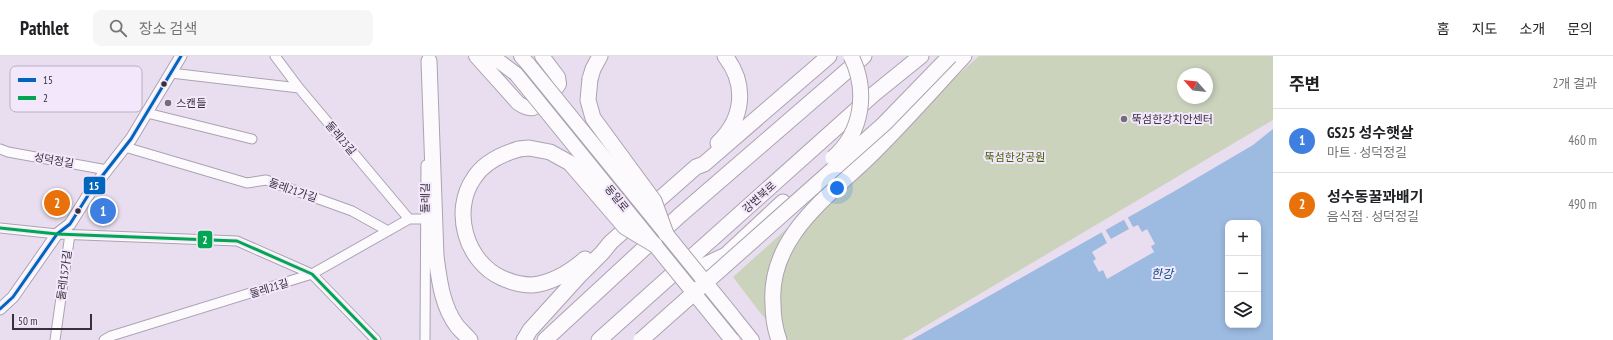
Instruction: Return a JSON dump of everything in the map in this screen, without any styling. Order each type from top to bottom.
[{"type":"highway","points":[[600,56],[593,69],[590,79],[588,100],[593,118],[654,201],[666,234]]},
{"type":"highway","points":[[524,340],[530,330],[611,242],[696,167],[701,159],[723,139],[730,129],[738,111],[740,90],[735,71],[725,56]]},
{"type":"highway","points":[[696,167],[704,164],[829,56]]},
{"type":"highway","points":[[654,290],[726,255],[783,202],[837,155],[853,130],[861,104],[861,56]]},
{"type":"highway","points":[[545,340],[679,216],[861,56]]},
{"type":"highway","points":[[874,94],[912,56]]},
{"type":"highway","name":"강변북로","points":[[599,340],[874,94],[921,56]]},
{"type":"highway","points":[[641,340],[884,124],[950,56]]},
{"type":"highway","points":[[779,340],[773,313],[772,294],[776,272],[790,239],[802,222],[820,203],[881,145],[964,56]]},
{"type":"highway","points":[[429,58],[436,256],[440,283],[447,306],[456,325],[470,340]]},
{"type":"highway","points":[[611,242],[598,248],[568,272],[542,283],[530,285],[519,284],[495,275],[477,259],[466,236],[463,210],[465,196],[474,178],[490,162],[499,156],[519,149],[534,149],[550,152],[570,163],[626,227],[655,245]]},
{"type":"main road","points":[[476,56],[518,103],[525,108],[534,108],[556,90],[559,84],[558,77],[542,56]]},
{"type":"main road","points":[[492,56],[516,74]]},
{"type":"main road","name":"동일로","points":[[502,56],[732,340]]},
{"type":"main road","name":"동일로","points":[[525,59],[752,340]]},
{"type":"street","points":[[0,309],[13,297],[57,234],[70,224],[92,189],[125,147],[181,56]]},
{"type":"street","name":"둘레23길","points":[[275,56],[299,88],[409,219]]},
{"type":"street","name":"둘레길","points":[[425,340],[425,220],[429,58]]},
{"type":"street","points":[[171,72],[299,88]]},
{"type":"street","points":[[147,113],[252,139]]},
{"type":"street","name":"둘레21가길","points":[[125,147],[247,183],[266,180],[352,211],[388,231]]},
{"type":"street","name":"성덕정길","points":[[0,149],[8,152],[108,170]]},
{"type":"street","points":[[409,219],[425,220]]},
{"type":"street","name":"둘레21길","points":[[104,340],[111,336],[312,274],[409,219]]},
{"type":"street","points":[[0,228],[57,234],[238,241],[312,274],[376,340]]},
{"type":"street","name":"둘레15가길","points":[[55,340],[70,234]]},
{"type":"green space","name":"뚝섬한강공원","points":[[979,56],[1273,56],[1273,120],[902,340],[783,340],[733,277]]},
{"type":"water","name":"한강","points":[[1273,129],[1273,340],[911,340],[1173,192],[1253,145]]},
{"type":"pier","points":[[1127,216],[1133,227],[1138,225],[1142,232],[1147,229],[1155,244],[1151,246],[1154,252],[1107,279],[1103,270],[1099,272],[1093,261],[1096,259],[1092,252],[1107,243],[1101,231],[1105,229],[1111,239],[1129,229],[1123,218]]},
{"type":"transit line","name":"15","points":[[0,309],[13,297],[57,234],[70,224],[92,189],[131,139],[181,56]]},
{"type":"transit line","name":"2","points":[[0,228],[57,234],[237,241],[312,274],[376,340]]},
{"type":"place","name":"스캔들","points":[[168,103]]},
{"type":"place","name":"뚝섬한강치안센터","points":[[1124,119]]},
{"type":"place","name":"성수동꿀꽈배기","points":[[57,203]]},
{"type":"place","name":"GS25 성수햇살","points":[[103,211]]}]
